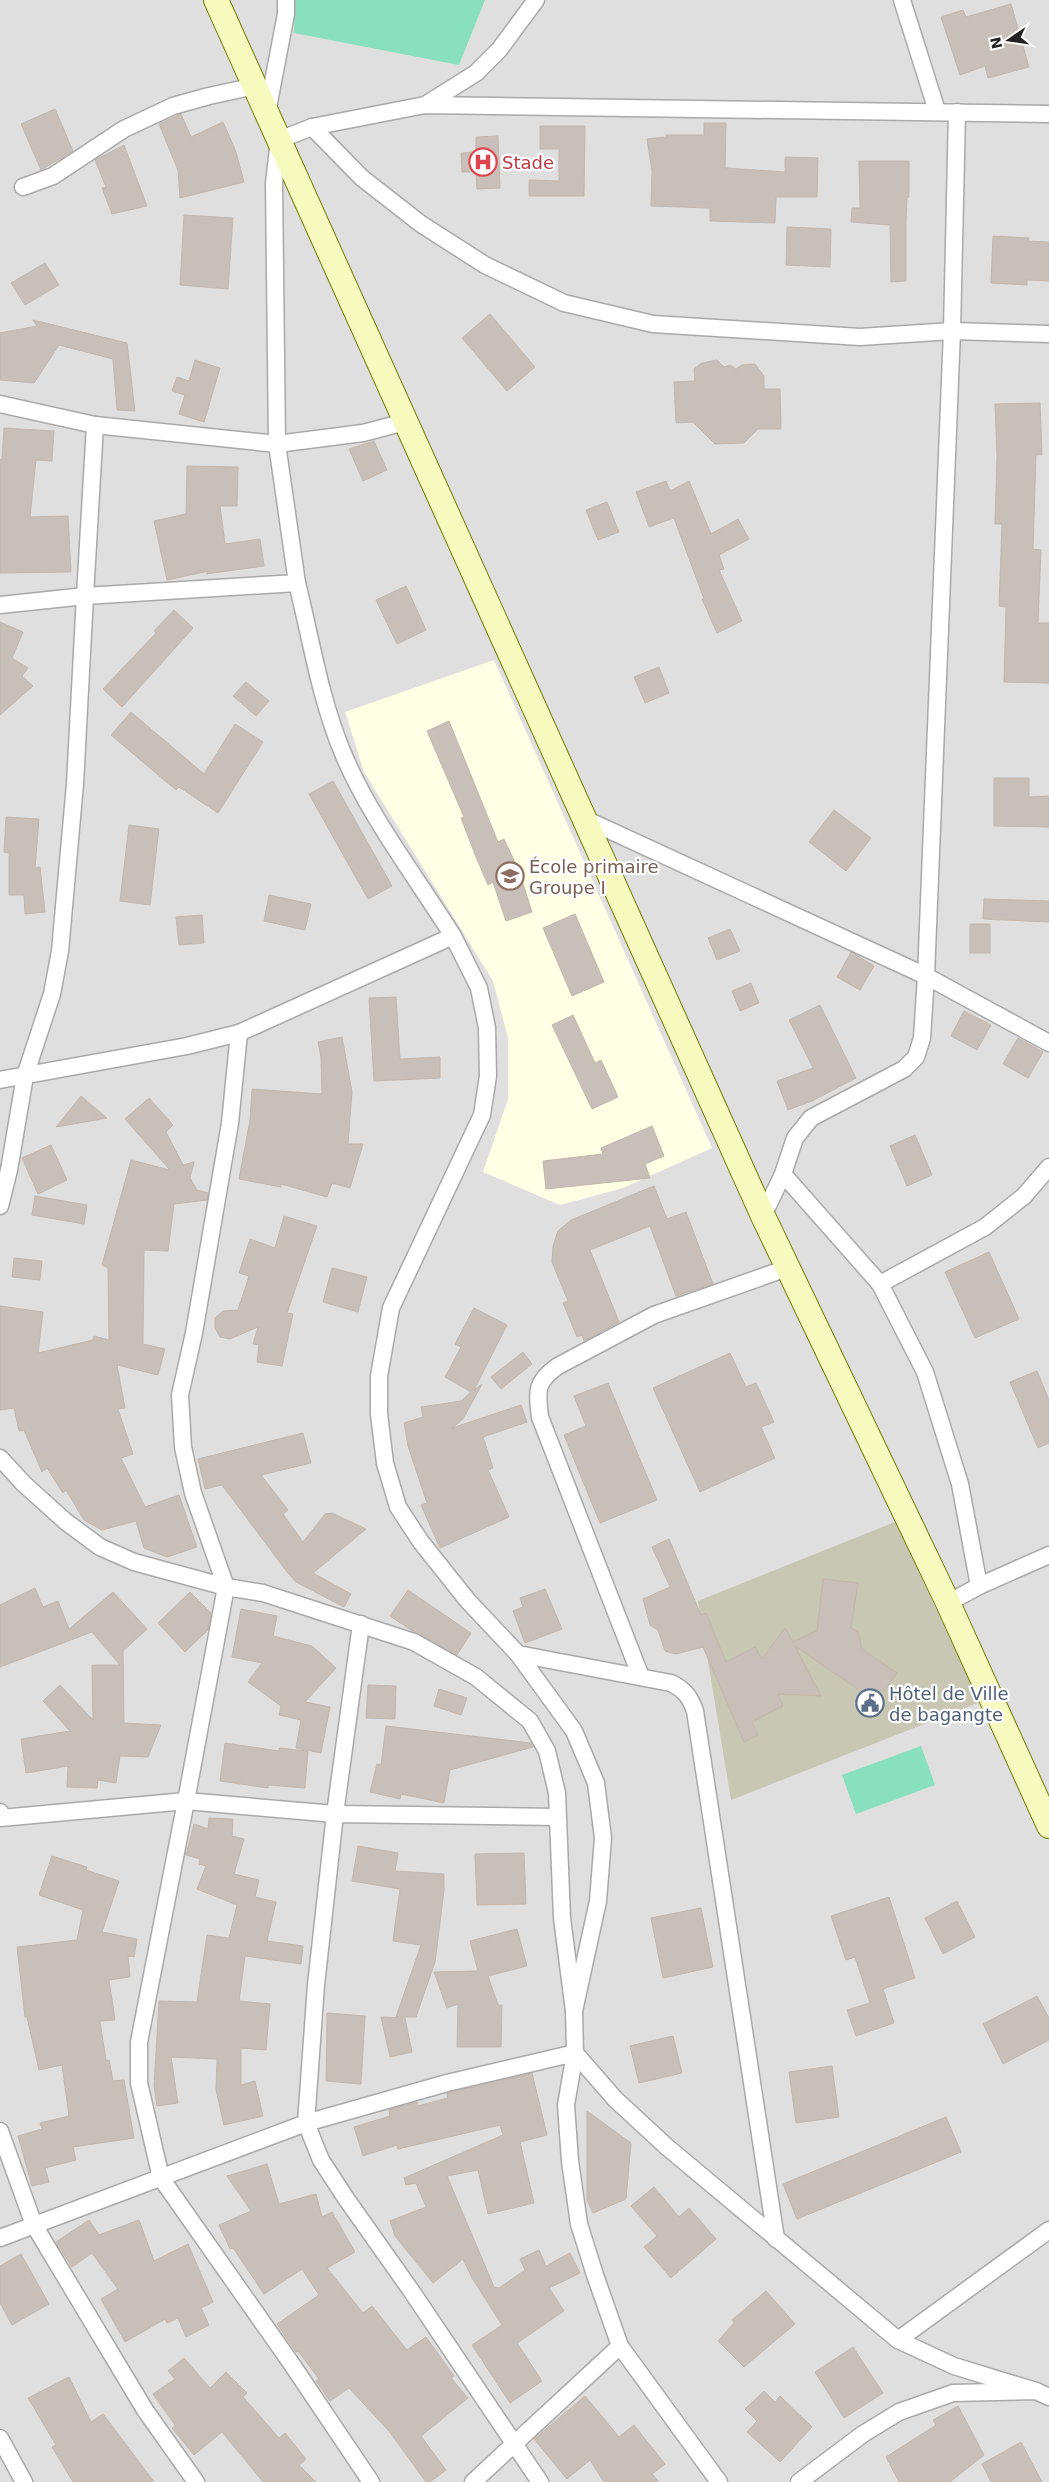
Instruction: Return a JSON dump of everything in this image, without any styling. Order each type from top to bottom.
[{"type":"street","points":[[216,0],[763,1216],[790,1268],[948,1603],[1049,1826]]},
{"type":"street","points":[[267,113],[286,14],[286,0]]},
{"type":"street","points":[[426,105],[476,73],[499,50],[536,0]]},
{"type":"street","points":[[902,0],[937,111]]},
{"type":"street","points":[[23,187],[52,176],[124,129],[173,106],[255,86]]},
{"type":"street","points":[[279,140],[312,127],[426,105],[1049,114]]},
{"type":"street","points":[[763,1216],[783,1174],[795,1138],[811,1118],[904,1068],[916,1057],[922,1038],[952,332],[957,112]]},
{"type":"street","points":[[312,127],[362,178],[421,224],[485,265],[564,303],[653,324],[860,337],[952,332],[1049,334]]},
{"type":"street","points":[[279,140],[274,183],[277,444],[297,583],[328,712],[342,750],[360,789],[453,936],[479,988],[487,1028],[488,1076],[482,1115],[391,1308],[379,1376],[379,1414],[385,1463],[398,1507],[421,1542],[468,1601],[518,1654],[574,1731],[596,1783],[602,1838],[598,1901],[574,2011]]},
{"type":"street","points":[[0,404],[95,425],[277,444],[363,433],[405,422]]},
{"type":"street","points":[[0,1206],[9,1170],[25,1076],[52,994],[60,951],[75,784],[95,425]]},
{"type":"street","points":[[0,605],[85,596],[297,583]]},
{"type":"street","points":[[585,819],[926,976],[1049,1043]]},
{"type":"street","points":[[0,1080],[186,1046],[239,1033],[453,936]]},
{"type":"street","points":[[239,1033],[230,1123],[194,1333],[180,1395],[183,1446],[191,1484],[226,1587],[186,1802],[138,2042],[139,2083],[162,2178],[291,2362],[371,2482]]},
{"type":"street","points":[[880,1284],[985,1227],[1024,1196],[1049,1167]]},
{"type":"street","points":[[783,1174],[880,1284],[925,1372],[960,1484],[979,1586]]},
{"type":"street","points":[[641,1677],[540,1417],[538,1394],[544,1376],[558,1366],[654,1315],[790,1268]]},
{"type":"street","points":[[0,1458],[24,1484],[65,1521],[100,1547],[134,1562],[226,1587],[263,1592],[414,1642],[468,1673],[530,1721],[547,1751],[557,1793],[562,1918],[574,2011],[575,2053],[566,2105],[570,2161],[579,2224],[620,2346],[719,2482]]},
{"type":"street","points":[[948,1603],[979,1586],[1049,1555]]},
{"type":"street","points":[[361,1624],[335,1814],[316,1985],[306,2123],[321,2160],[340,2190],[410,2289],[540,2482]]},
{"type":"street","points":[[518,1654],[671,1682],[684,1690],[690,1698],[694,1711],[776,2238]]},
{"type":"street","points":[[0,1821],[186,1802],[335,1814],[557,1817]]},
{"type":"street","points":[[575,2053],[616,2100],[666,2147],[898,2340],[954,2366],[1042,2394]]},
{"type":"street","points":[[0,2238],[306,2123],[447,2083],[575,2053]]},
{"type":"street","points":[[0,2131],[34,2225],[145,2410],[196,2482]]},
{"type":"street","points":[[898,2340],[1049,2230]]},
{"type":"street","points":[[473,2482],[620,2346]]},
{"type":"street","points":[[800,2482],[863,2434],[898,2412],[953,2393],[1042,2394]]},
{"type":"street","points":[[0,2438],[24,2482]]},
{"type":"shaded area","points":[[0,0],[1049,0],[1049,2482],[0,2482]]},
{"type":"shaded area","name":"École primaire Groupe I","points":[[494,660],[712,1148],[623,1188],[560,1205],[483,1172],[508,1099],[508,1038],[493,981],[364,772],[345,712]]},
{"type":"shaded area","points":[[895,1522],[980,1702],[731,1800],[698,1601]]},
{"type":"green space","points":[[295,0],[485,0],[459,65],[294,33]]},
{"type":"green space","points":[[921,1746],[935,1785],[856,1814],[842,1775]]},
{"type":"building","points":[[1011,4],[1029,67],[988,78],[985,66],[960,75],[941,17],[963,10],[966,17]]},
{"type":"building","points":[[55,109],[73,151],[41,170],[21,124]]},
{"type":"building","points":[[181,114],[191,137],[223,122],[236,152],[244,182],[180,198],[178,170],[159,124]]},
{"type":"building","points":[[704,123],[726,123],[725,168],[785,172],[785,157],[818,158],[817,197],[776,197],[775,223],[710,221],[710,208],[651,206],[652,171],[647,139],[666,137],[666,135],[704,135]]},
{"type":"building","points":[[540,126],[585,126],[584,196],[529,196],[529,180],[559,181],[559,149],[540,149]]},
{"type":"building","points":[[498,136],[500,188],[477,189],[476,172],[462,172],[461,153],[476,152],[476,137]]},
{"type":"building","points":[[124,145],[147,206],[112,214],[102,188],[106,187],[95,160]]},
{"type":"building","points":[[859,161],[909,161],[906,281],[891,282],[890,225],[851,222],[852,208],[860,208]]},
{"type":"building","points":[[184,215],[233,218],[228,289],[180,285]]},
{"type":"building","points":[[787,227],[831,229],[830,267],[786,265]]},
{"type":"building","points":[[993,236],[1029,238],[1028,241],[1049,242],[1049,281],[1027,280],[1027,285],[991,283]]},
{"type":"building","points":[[45,263],[59,285],[25,305],[11,283]]},
{"type":"building","points":[[490,314],[535,367],[507,391],[462,338]]},
{"type":"building","points":[[33,320],[127,343],[135,411],[117,410],[113,359],[59,345],[34,383],[0,380],[0,333],[37,326]]},
{"type":"building","points":[[195,360],[220,368],[204,422],[179,414],[185,395],[172,391],[177,377],[189,381]]},
{"type":"building","points":[[717,360],[724,367],[730,365],[736,369],[742,365],[755,364],[764,376],[764,389],[780,389],[781,429],[758,429],[744,443],[715,444],[693,422],[676,423],[674,382],[695,381],[694,369],[702,363]]},
{"type":"building","points":[[1040,403],[1042,455],[1036,455],[1033,549],[1041,550],[1038,623],[1049,623],[1049,683],[1004,682],[1006,607],[999,606],[1002,524],[995,524],[997,456],[995,404]]},
{"type":"building","points":[[4,428],[54,431],[52,461],[36,460],[30,517],[68,516],[71,572],[0,573],[0,459],[2,460]]},
{"type":"building","points":[[374,441],[387,470],[363,481],[349,449]]},
{"type":"building","points":[[187,466],[238,467],[237,506],[220,506],[225,544],[260,539],[264,566],[206,574],[209,571],[167,580],[154,521],[186,514]]},
{"type":"building","points":[[666,481],[670,491],[689,481],[711,534],[738,519],[749,539],[719,555],[724,569],[719,570],[742,621],[717,633],[702,599],[704,599],[674,518],[649,527],[636,492]]},
{"type":"building","points":[[607,502],[619,532],[598,540],[586,510]]},
{"type":"building","points":[[406,586],[426,630],[397,644],[376,600]]},
{"type":"building","points":[[174,610],[193,628],[122,707],[103,689],[156,633],[154,631]]},
{"type":"building","points":[[0,622],[23,632],[12,658],[28,668],[22,676],[33,686],[0,715]]},
{"type":"building","points":[[659,667],[669,693],[645,703],[634,677]]},
{"type":"building","points":[[246,682],[269,701],[256,716],[233,696]]},
{"type":"building","points":[[131,712],[204,774],[235,724],[263,742],[218,813],[179,787],[176,790],[111,735]]},
{"type":"building","points":[[449,721],[498,842],[504,839],[519,871],[532,912],[506,921],[493,882],[488,885],[461,818],[464,817],[427,731]]},
{"type":"building","points":[[994,778],[1029,778],[1029,797],[1049,796],[1049,827],[994,826]]},
{"type":"building","points":[[333,781],[392,886],[368,899],[309,794]]},
{"type":"building","points":[[834,810],[871,838],[846,871],[809,842]]},
{"type":"building","points":[[6,817],[39,819],[35,868],[40,867],[45,912],[25,914],[24,895],[9,895],[9,853],[4,852]]},
{"type":"building","points":[[129,825],[159,829],[150,905],[120,901]]},
{"type":"building","points":[[269,895],[311,904],[305,930],[264,921]]},
{"type":"building","points":[[984,899],[1049,901],[1049,922],[983,919]]},
{"type":"building","points":[[575,914],[604,982],[572,996],[543,928]]},
{"type":"building","points":[[202,915],[204,943],[179,945],[176,917]]},
{"type":"building","points":[[970,924],[990,924],[990,953],[970,953]]},
{"type":"building","points":[[730,929],[740,951],[717,960],[708,938]]},
{"type":"building","points":[[851,952],[874,966],[860,990],[837,977]]},
{"type":"building","points":[[751,983],[759,1003],[740,1011],[732,991]]},
{"type":"building","points":[[396,997],[400,1059],[440,1057],[440,1078],[374,1081],[369,998]]},
{"type":"building","points":[[820,1005],[856,1078],[812,1101],[788,1110],[777,1081],[813,1068],[789,1020]]},
{"type":"building","points":[[964,1011],[991,1025],[977,1050],[951,1036]]},
{"type":"building","points":[[573,1015],[595,1063],[601,1060],[618,1097],[592,1109],[552,1025]]},
{"type":"building","points":[[342,1037],[352,1092],[348,1144],[363,1144],[350,1188],[332,1183],[327,1197],[281,1184],[281,1187],[239,1179],[250,1120],[252,1089],[322,1094],[321,1057],[318,1042]]},
{"type":"building","points":[[1018,1038],[1043,1052],[1028,1078],[1003,1064]]},
{"type":"building","points":[[81,1096],[107,1118],[56,1127]]},
{"type":"building","points":[[149,1098],[173,1125],[166,1132],[183,1165],[194,1162],[190,1178],[197,1190],[208,1193],[207,1200],[174,1204],[168,1251],[144,1250],[143,1344],[165,1349],[158,1375],[117,1365],[125,1408],[118,1409],[133,1454],[121,1458],[145,1507],[179,1495],[197,1547],[167,1557],[144,1548],[136,1521],[102,1530],[84,1520],[66,1490],[63,1493],[47,1468],[42,1472],[24,1430],[19,1431],[14,1408],[0,1410],[0,1306],[43,1312],[38,1353],[93,1340],[94,1336],[109,1340],[108,1268],[102,1265],[131,1160],[170,1170],[125,1119]]},
{"type":"building","points":[[652,1126],[664,1156],[645,1164],[650,1178],[546,1189],[543,1161],[603,1154],[601,1148]]},
{"type":"building","points":[[915,1135],[932,1175],[907,1186],[890,1146]]},
{"type":"building","points":[[51,1145],[67,1180],[38,1194],[22,1158]]},
{"type":"building","points":[[654,1186],[667,1219],[686,1212],[713,1284],[676,1296],[650,1226],[590,1250],[619,1322],[584,1341],[582,1335],[577,1337],[563,1303],[568,1301],[552,1262],[553,1246],[558,1231],[571,1220]]},
{"type":"building","points":[[35,1196],[87,1205],[84,1224],[32,1215]]},
{"type":"building","points":[[284,1216],[317,1226],[287,1313],[293,1314],[282,1366],[257,1362],[259,1345],[253,1344],[258,1327],[230,1339],[220,1337],[215,1328],[215,1318],[223,1311],[238,1310],[249,1276],[239,1273],[250,1239],[275,1248]]},
{"type":"building","points":[[989,1252],[1019,1319],[975,1338],[945,1272]]},
{"type":"building","points":[[14,1258],[42,1261],[40,1280],[12,1277]]},
{"type":"building","points":[[332,1268],[367,1277],[358,1312],[323,1302]]},
{"type":"building","points":[[474,1308],[507,1325],[474,1390],[482,1384],[463,1419],[452,1428],[521,1405],[527,1422],[483,1437],[493,1468],[488,1470],[509,1517],[440,1548],[421,1505],[427,1503],[408,1446],[404,1423],[423,1417],[421,1407],[461,1401],[471,1392],[445,1377],[461,1347],[455,1344]]},
{"type":"building","points":[[523,1352],[532,1364],[501,1389],[491,1377]]},
{"type":"building","points":[[730,1353],[746,1387],[756,1383],[774,1422],[761,1427],[775,1458],[700,1492],[653,1388]]},
{"type":"building","points":[[1037,1371],[1049,1400],[1049,1443],[1038,1448],[1010,1382]]},
{"type":"building","points":[[608,1383],[657,1500],[600,1523],[564,1435],[586,1426],[574,1396]]},
{"type":"building","points":[[303,1433],[311,1463],[261,1475],[288,1510],[283,1514],[303,1542],[325,1514],[332,1513],[366,1529],[313,1573],[351,1594],[344,1607],[296,1582],[222,1485],[205,1489],[198,1459]]},
{"type":"building","points":[[669,1539],[701,1615],[706,1613],[726,1662],[755,1647],[762,1659],[785,1628],[793,1642],[817,1630],[823,1579],[858,1583],[851,1628],[858,1632],[862,1649],[897,1673],[876,1702],[795,1646],[821,1696],[778,1694],[783,1706],[752,1722],[758,1735],[744,1742],[703,1647],[676,1654],[665,1651],[658,1630],[650,1625],[643,1599],[670,1587],[652,1547]]},
{"type":"building","points":[[35,1588],[43,1607],[58,1601],[69,1629],[113,1592],[147,1629],[123,1651],[124,1723],[161,1725],[148,1757],[120,1756],[116,1783],[98,1780],[97,1788],[67,1787],[68,1766],[26,1773],[21,1739],[70,1731],[43,1701],[60,1685],[93,1720],[92,1665],[120,1665],[92,1632],[0,1667],[0,1605]]},
{"type":"building","points":[[545,1589],[562,1629],[525,1643],[513,1611],[523,1607],[520,1598]]},
{"type":"building","points":[[408,1590],[471,1633],[457,1655],[411,1630],[390,1616]]},
{"type":"building","points":[[190,1592],[211,1613],[208,1630],[185,1652],[158,1623]]},
{"type":"building","points":[[241,1609],[277,1616],[273,1636],[312,1646],[336,1668],[305,1702],[330,1707],[321,1753],[296,1748],[301,1720],[279,1715],[281,1706],[248,1682],[262,1663],[232,1657]]},
{"type":"building","points":[[368,1685],[396,1686],[395,1719],[366,1718]]},
{"type":"building","points":[[439,1689],[467,1698],[461,1715],[434,1706]]},
{"type":"building","points":[[386,1726],[531,1743],[533,1747],[450,1770],[444,1803],[401,1794],[400,1799],[370,1792],[377,1764],[381,1765]]},
{"type":"building","points":[[225,1743],[279,1751],[279,1748],[308,1751],[305,1788],[268,1785],[268,1788],[220,1781]]},
{"type":"building","points":[[209,1818],[233,1819],[232,1836],[244,1839],[234,1874],[259,1880],[255,1897],[276,1902],[267,1941],[303,1946],[301,1964],[245,1956],[239,2001],[270,2004],[266,2050],[241,2048],[241,2085],[255,2081],[263,2116],[224,2125],[216,2090],[217,2059],[171,2057],[178,2103],[157,2106],[154,2086],[159,2001],[197,2002],[207,1935],[229,1938],[237,1905],[197,1889],[206,1866],[199,1864],[200,1859],[186,1855],[194,1824],[208,1829]]},
{"type":"building","points":[[358,1846],[398,1853],[395,1871],[444,1874],[444,1890],[435,1962],[416,2017],[396,2017],[421,1945],[393,1941],[400,1889],[352,1881]]},
{"type":"building","points":[[524,1853],[526,1904],[477,1905],[475,1854]]},
{"type":"building","points":[[52,1856],[87,1867],[86,1870],[119,1881],[102,1932],[137,1939],[134,1957],[128,1956],[130,1977],[109,1980],[115,2020],[100,2021],[106,2061],[109,2060],[113,2081],[124,2080],[134,2138],[73,2147],[76,2160],[45,2168],[49,2182],[32,2186],[18,2136],[42,2129],[40,2123],[69,2116],[62,2065],[39,2070],[27,2017],[25,2017],[17,1947],[77,1940],[83,1910],[39,1895]]},
{"type":"building","points":[[889,1897],[915,1978],[883,1989],[894,2023],[856,2036],[847,2010],[870,2003],[855,1957],[846,1960],[831,1916]]},
{"type":"building","points":[[957,1901],[975,1937],[943,1954],[925,1918]]},
{"type":"building","points":[[701,1908],[713,1967],[663,1978],[651,1918]]},
{"type":"building","points":[[517,1929],[527,1966],[488,1976],[498,2005],[502,2005],[501,2047],[457,2047],[458,2004],[447,2008],[434,1972],[478,1971],[470,1941]]},
{"type":"building","points":[[1037,1996],[1049,2018],[1049,2040],[1003,2064],[983,2024]]},
{"type":"building","points":[[327,2013],[365,2016],[361,2084],[326,2081]]},
{"type":"building","points":[[381,2017],[405,2018],[412,2052],[390,2057]]},
{"type":"building","points":[[673,2036],[682,2073],[639,2083],[630,2046]]},
{"type":"building","points":[[832,2066],[839,2117],[796,2123],[789,2072]]},
{"type":"building","points":[[532,2073],[547,2135],[520,2142],[534,2203],[488,2214],[478,2170],[447,2176],[494,2287],[499,2288],[525,2270],[520,2259],[539,2250],[546,2266],[570,2253],[580,2273],[549,2288],[564,2311],[517,2343],[542,2381],[510,2403],[472,2345],[502,2325],[472,2278],[463,2259],[433,2283],[395,2236],[390,2221],[426,2207],[416,2183],[406,2185],[404,2178],[503,2135],[500,2125],[398,2149],[397,2145],[363,2156],[354,2127],[390,2116],[389,2110],[417,2102],[418,2106],[448,2098],[447,2093]]},
{"type":"building","points":[[587,2111],[631,2143],[626,2199],[593,2213],[587,2200]]},
{"type":"building","points":[[946,2117],[961,2152],[797,2219],[783,2184]]},
{"type":"building","points":[[267,2164],[279,2204],[316,2194],[322,2217],[332,2212],[355,2252],[327,2268],[363,2313],[372,2306],[407,2350],[426,2337],[454,2376],[451,2378],[468,2398],[421,2436],[446,2470],[430,2482],[426,2482],[389,2431],[349,2388],[330,2401],[316,2381],[319,2379],[298,2351],[296,2352],[277,2324],[319,2295],[302,2269],[264,2294],[233,2248],[230,2249],[219,2225],[251,2211],[227,2176]]},
{"type":"building","points":[[654,2187],[679,2217],[689,2208],[716,2239],[671,2278],[644,2247],[657,2236],[631,2206]]},
{"type":"building","points":[[89,2220],[99,2235],[139,2220],[154,2261],[188,2244],[213,2302],[201,2308],[209,2325],[186,2337],[178,2318],[167,2323],[165,2319],[125,2342],[101,2299],[118,2289],[92,2253],[72,2267],[56,2242]]},
{"type":"building","points":[[21,2254],[49,2304],[12,2325],[0,2303],[0,2266]]},
{"type":"building","points":[[766,2291],[795,2324],[744,2367],[718,2341],[734,2323],[732,2320]]},
{"type":"building","points":[[853,2347],[883,2393],[844,2418],[815,2372]]},
{"type":"building","points":[[184,2358],[210,2388],[226,2372],[247,2393],[243,2397],[279,2438],[285,2433],[306,2459],[299,2465],[316,2482],[263,2482],[222,2432],[194,2455],[172,2428],[175,2425],[153,2394],[175,2379],[168,2371]]},
{"type":"building","points":[[69,2377],[91,2422],[103,2414],[154,2482],[73,2482],[52,2447],[56,2445],[28,2398]]},
{"type":"building","points":[[764,2391],[775,2402],[780,2396],[812,2427],[780,2462],[747,2432],[757,2421],[745,2409]]},
{"type":"building","points":[[585,2396],[619,2437],[634,2425],[665,2464],[652,2474],[659,2482],[604,2482],[590,2460],[567,2479],[534,2439]]},
{"type":"building","points":[[958,2406],[984,2455],[950,2482],[899,2482],[886,2457],[936,2425],[933,2420]]},
{"type":"building","points":[[1021,2442],[1042,2482],[991,2482],[982,2464]]},
{"type":"place","name":"Stade","points":[[483,162]]},
{"type":"place","name":"École primaire Groupe I","points":[[510,876]]},
{"type":"place","name":"Hôtel de Ville de bagangte","points":[[870,1703]]}]
